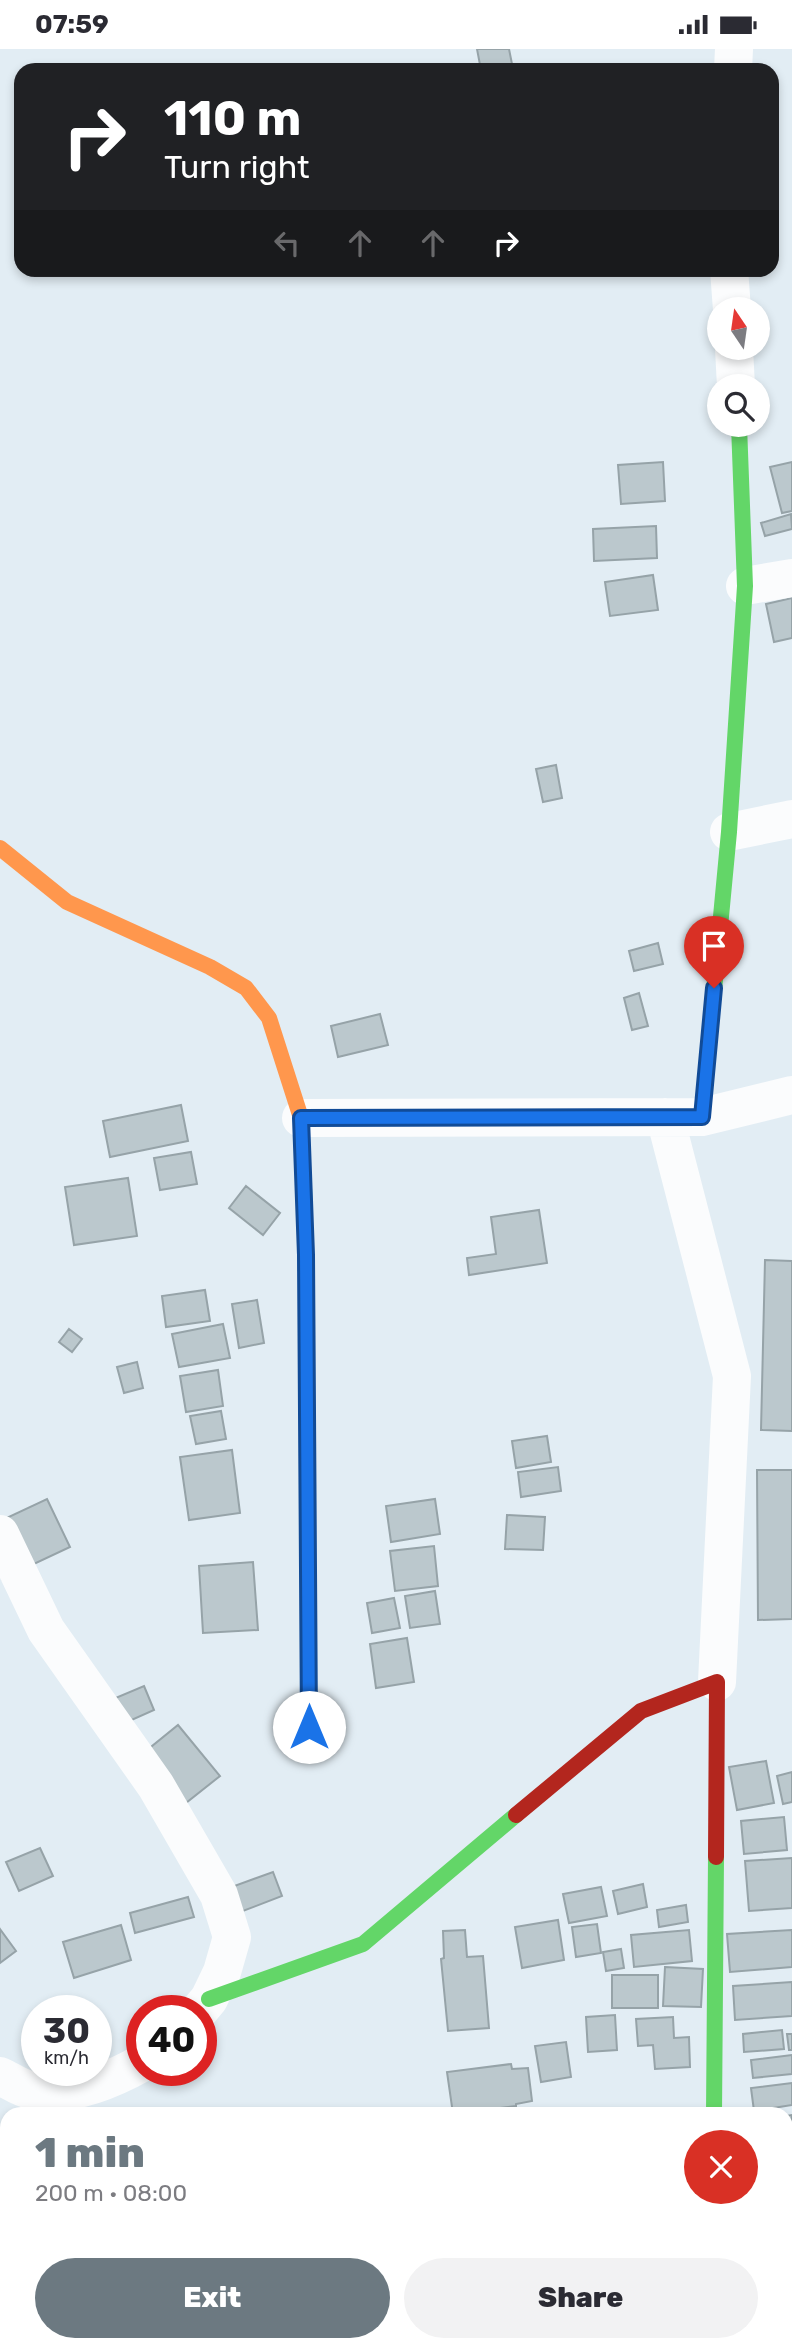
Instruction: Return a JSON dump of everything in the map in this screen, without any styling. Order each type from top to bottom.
[{"type":"street","points":[[730,277],[731,297]]},
{"type":"street","points":[[714,2107],[717,1682],[732,1376],[683,1117],[729,832],[745,586],[739,437]]},
{"type":"street","points":[[745,586],[792,578]]},
{"type":"street","points":[[729,832],[792,819]]},
{"type":"street","points":[[0,848],[67,902],[210,967],[246,988],[269,1018],[301,1118],[306,1255],[309,1727]]},
{"type":"street","points":[[301,1118],[683,1117],[792,1095]]},
{"type":"street","points":[[0,1534],[46,1630],[156,1786],[219,1895],[232,1937],[222,1972],[209,1995]]},
{"type":"street","points":[[217,2000],[363,1944],[641,1711],[717,1682]]},
{"type":"street","points":[[0,2076],[59,2103],[126,2072]]},
{"type":"building","points":[[477,49],[509,49],[512,63],[480,63]]},
{"type":"building","points":[[663,462],[665,501],[621,504],[618,465]]},
{"type":"building","points":[[792,462],[792,511],[782,513],[770,467]]},
{"type":"building","points":[[791,514],[792,529],[765,536],[761,523]]},
{"type":"building","points":[[656,526],[657,558],[594,561],[593,529]]},
{"type":"building","points":[[653,575],[658,610],[610,616],[605,582]]},
{"type":"building","points":[[792,598],[792,638],[774,642],[766,604]]},
{"type":"building","points":[[556,765],[562,798],[543,802],[536,769]]},
{"type":"building","points":[[658,943],[663,964],[634,971],[629,951]]},
{"type":"building","points":[[639,993],[648,1026],[632,1030],[624,998]]},
{"type":"building","points":[[380,1014],[388,1045],[338,1057],[331,1026]]},
{"type":"building","points":[[181,1105],[188,1141],[110,1157],[103,1121]]},
{"type":"building","points":[[191,1152],[197,1184],[160,1190],[154,1158]]},
{"type":"building","points":[[128,1178],[137,1236],[74,1245],[65,1187]]},
{"type":"building","points":[[246,1186],[280,1213],[263,1235],[229,1208]]},
{"type":"building","points":[[539,1210],[547,1263],[469,1275],[467,1258],[496,1254],[491,1217]]},
{"type":"building","points":[[765,1260],[792,1261],[792,1431],[761,1430]]},
{"type":"building","points":[[205,1290],[210,1321],[166,1327],[162,1296]]},
{"type":"building","points":[[257,1300],[264,1343],[239,1348],[232,1304]]},
{"type":"building","points":[[223,1324],[230,1358],[179,1367],[172,1334]]},
{"type":"building","points":[[69,1329],[82,1339],[72,1352],[59,1342]]},
{"type":"building","points":[[137,1362],[143,1388],[124,1393],[117,1367]]},
{"type":"building","points":[[218,1370],[223,1406],[186,1412],[180,1376]]},
{"type":"building","points":[[221,1411],[226,1439],[196,1444],[190,1416]]},
{"type":"building","points":[[547,1436],[551,1462],[516,1468],[512,1441]]},
{"type":"building","points":[[232,1450],[240,1513],[189,1520],[180,1457]]},
{"type":"building","points":[[558,1467],[561,1491],[521,1497],[518,1472]]},
{"type":"building","points":[[757,1470],[792,1470],[792,1619],[758,1620]]},
{"type":"building","points":[[47,1499],[70,1547],[2,1579],[0,1521]]},
{"type":"building","points":[[435,1499],[440,1534],[391,1542],[386,1506]]},
{"type":"building","points":[[507,1515],[545,1517],[543,1550],[505,1549]]},
{"type":"building","points":[[434,1546],[438,1586],[395,1591],[390,1551]]},
{"type":"building","points":[[253,1562],[258,1630],[203,1633],[199,1566]]},
{"type":"building","points":[[435,1591],[440,1624],[410,1628],[405,1596]]},
{"type":"building","points":[[394,1598],[400,1628],[372,1633],[367,1603]]},
{"type":"building","points":[[407,1638],[414,1682],[376,1688],[370,1644]]},
{"type":"building","points":[[144,1686],[154,1710],[116,1727],[106,1702]]},
{"type":"building","points":[[178,1725],[220,1776],[172,1814],[130,1764]]},
{"type":"building","points":[[766,1761],[774,1803],[737,1810],[729,1767]]},
{"type":"building","points":[[792,1772],[792,1802],[783,1804],[777,1776]]},
{"type":"building","points":[[784,1817],[787,1850],[744,1854],[741,1821]]},
{"type":"building","points":[[40,1848],[53,1876],[19,1891],[6,1862]]},
{"type":"building","points":[[792,1858],[792,1908],[749,1911],[745,1861]]},
{"type":"building","points":[[273,1872],[282,1896],[235,1914],[226,1889]]},
{"type":"building","points":[[643,1884],[647,1907],[618,1914],[613,1891]]},
{"type":"building","points":[[601,1887],[607,1916],[569,1923],[563,1894]]},
{"type":"building","points":[[188,1897],[194,1917],[135,1933],[130,1913]]},
{"type":"building","points":[[686,1905],[688,1922],[659,1927],[657,1910]]},
{"type":"building","points":[[558,1920],[564,1960],[522,1968],[515,1927]]},
{"type":"building","points":[[597,1924],[601,1953],[576,1957],[572,1927]]},
{"type":"building","points":[[121,1925],[131,1960],[74,1978],[63,1942]]},
{"type":"building","points":[[0,1929],[16,1951],[0,1963]]},
{"type":"building","points":[[465,1930],[467,1957],[483,1956],[489,2028],[448,2031],[441,1959],[444,1958],[443,1931]]},
{"type":"building","points":[[689,1930],[692,1961],[634,1967],[631,1935]]},
{"type":"building","points":[[792,1930],[792,1967],[730,1972],[727,1934]]},
{"type":"building","points":[[621,1949],[624,1968],[606,1971],[603,1952]]},
{"type":"building","points":[[665,1967],[703,1969],[701,2007],[663,2006]]},
{"type":"building","points":[[612,1975],[658,1975],[658,2008],[612,2008]]},
{"type":"building","points":[[792,1982],[792,2016],[735,2020],[733,1986]]},
{"type":"building","points":[[615,2015],[617,2050],[588,2052],[586,2017]]},
{"type":"building","points":[[673,2017],[674,2038],[689,2037],[690,2067],[655,2069],[653,2045],[638,2046],[636,2019]]},
{"type":"building","points":[[782,2030],[784,2049],[744,2052],[743,2034]]},
{"type":"building","points":[[787,2034],[792,2034],[792,2050],[789,2050]]},
{"type":"building","points":[[566,2042],[571,2077],[541,2082],[535,2046]]},
{"type":"building","points":[[792,2055],[792,2074],[753,2078],[751,2060]]},
{"type":"building","points":[[511,2064],[512,2069],[528,2068],[532,2101],[508,2107],[452,2107],[447,2072]]},
{"type":"building","points":[[792,2083],[792,2105],[753,2107],[751,2088]]},
{"type":"traffic: fast","points":[[702,1117],[729,832],[745,586],[739,437]]},
{"type":"traffic: fast","points":[[304,1188],[309,1727]]},
{"type":"traffic: fast","points":[[217,1996],[363,1944],[516,1815]]},
{"type":"traffic: fast","points":[[714,2107],[716,1857]]},
{"type":"traffic: slow","points":[[0,848],[67,902],[210,967],[246,988],[269,1018],[301,1118],[304,1188]]},
{"type":"traffic: jam","points":[[516,1815],[641,1711],[717,1682],[716,1857]]},
{"type":"route","points":[[309,1727],[306,1255],[301,1118],[702,1117],[714,988]]}]
